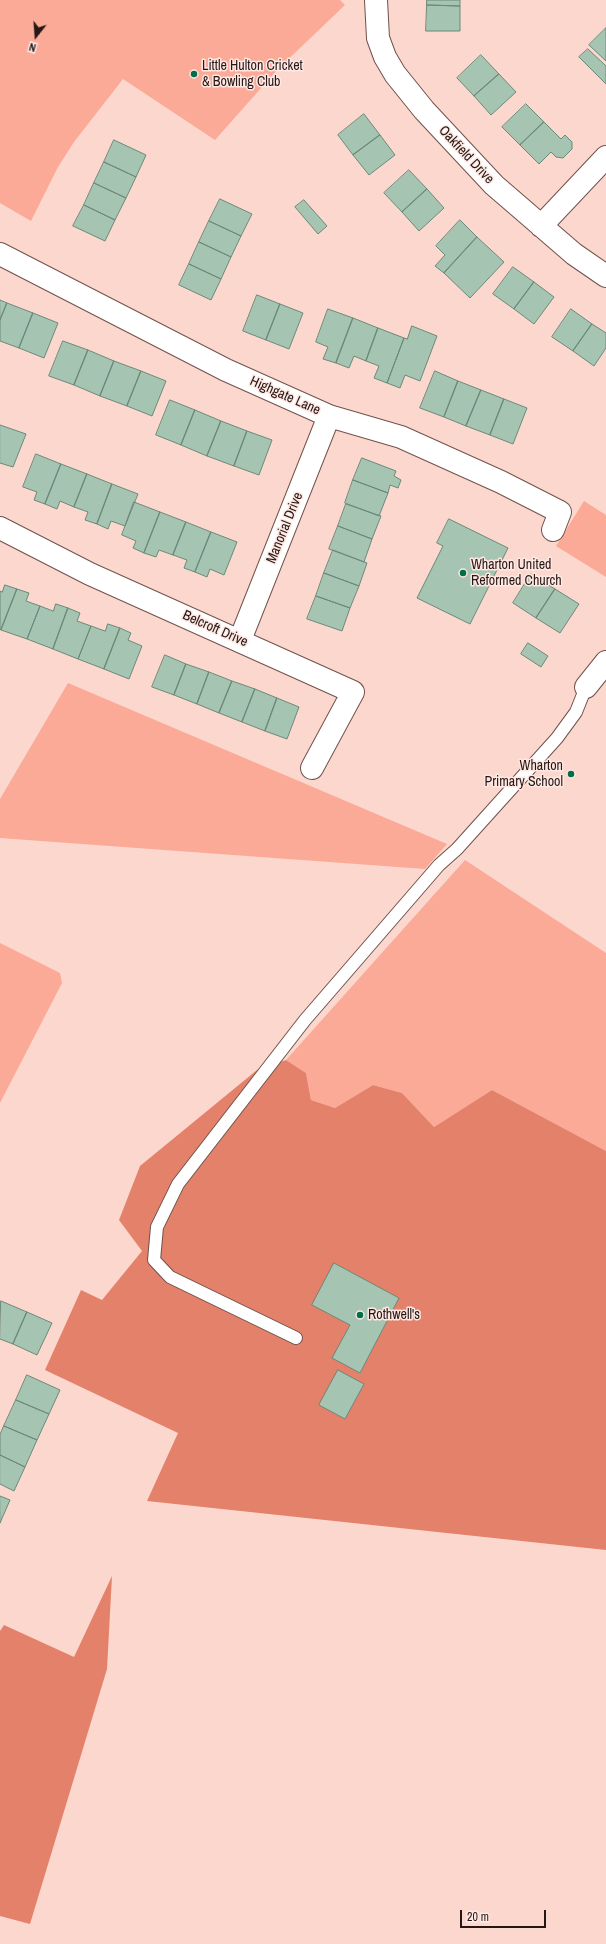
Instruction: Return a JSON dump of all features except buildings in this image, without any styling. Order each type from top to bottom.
[{"type":"street","name":"Oakfield Drive","points":[[376,0],[378,38],[385,57],[395,74],[424,110],[494,185],[574,254],[606,276]]},
{"type":"street","points":[[541,226],[606,157]]},
{"type":"street","name":"Highgate Lane","points":[[0,254],[226,370],[330,416],[401,437],[501,482],[560,512],[554,530]]},
{"type":"street","name":"Manorial Drive","points":[[240,640],[330,416]]},
{"type":"street","name":"Belcroft Drive","points":[[0,528],[90,574],[353,692],[312,768]]},
{"type":"street","points":[[586,687],[606,662]]},
{"type":"lane","points":[[296,1338],[170,1277],[154,1260],[157,1227],[178,1184],[305,1020],[434,870],[461,845],[557,738],[576,712],[586,687]]},
{"type":"shaded area","name":"Little Hulton Cricket & Bowling Club","points":[[0,0],[340,0],[345,5],[278,69],[215,140],[123,79],[74,142],[58,167],[31,221],[0,203]]},
{"type":"shaded area","points":[[584,501],[606,515],[606,577],[556,546]]},
{"type":"shaded area","points":[[68,683],[447,844],[425,869],[0,838],[0,799]]},
{"type":"shaded area","points":[[465,860],[606,953],[606,1151],[492,1090],[434,1127],[402,1093],[373,1085],[335,1108],[311,1100],[306,1073],[286,1060]]},
{"type":"shaded area","points":[[0,943],[60,973],[62,983],[0,1103]]},
{"type":"shaded area","points":[[286,1060],[306,1073],[311,1100],[335,1108],[373,1085],[402,1093],[434,1127],[492,1090],[606,1151],[606,1550],[147,1501],[178,1433],[45,1370],[81,1290],[102,1300],[142,1251],[119,1220],[140,1166],[257,1070]]},
{"type":"shaded area","points":[[112,1576],[107,1669],[30,1924],[0,1916],[0,1631],[4,1625],[74,1657]]},
{"type":"place","name":"Little Hulton Cricket & Bowling Club","points":[[194,74]]},
{"type":"place","name":"Wharton United Reformed Church","points":[[463,573]]},
{"type":"place","name":"Wharton Primary School","points":[[571,774]]},
{"type":"place","name":"Rothwell's","points":[[360,1315]]}]
